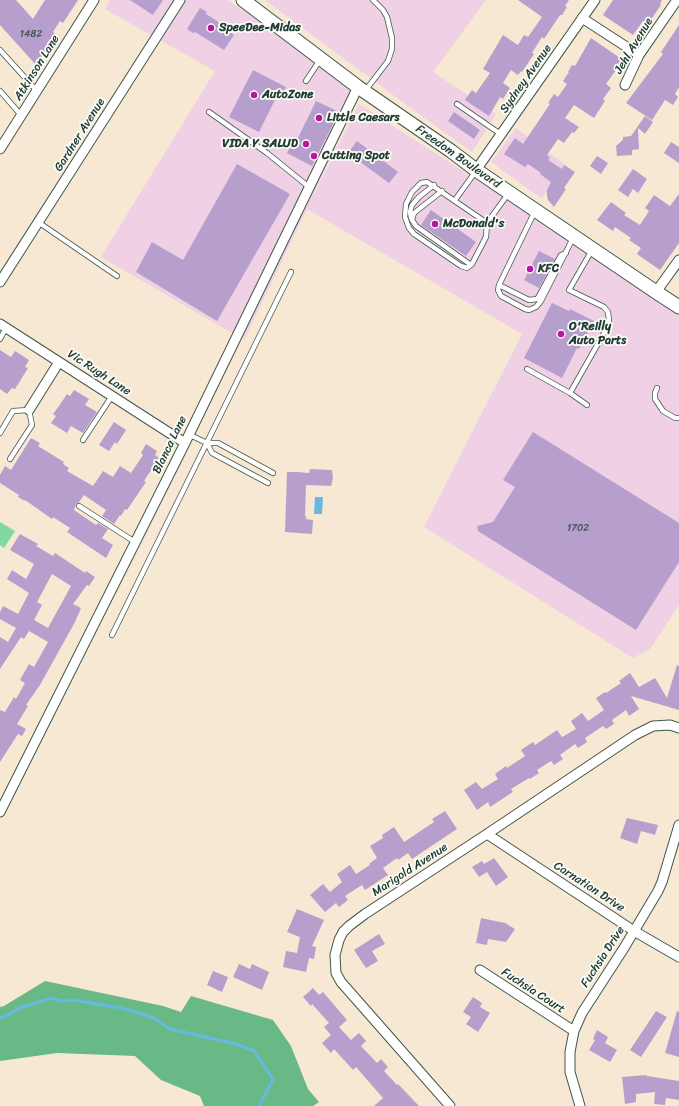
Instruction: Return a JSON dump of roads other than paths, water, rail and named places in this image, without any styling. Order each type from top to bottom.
[{"type":"main road","name":"Freedom Boulevard","points":[[243,0],[361,89],[476,170],[679,307]]},
{"type":"street","name":"Atkinson Lane","points":[[0,149],[94,0]]},
{"type":"street","name":"Gardner Avenue","points":[[0,282],[180,0]]},
{"type":"street","name":"Sydney Avenue","points":[[476,170],[502,135],[595,0]]},
{"type":"street","name":"Jehl Avenue","points":[[624,85],[640,55],[677,0]]},
{"type":"street","points":[[582,18],[640,55]]},
{"type":"street","name":"Blanca Lane","points":[[0,812],[185,443],[188,434],[309,187],[361,89]]},
{"type":"street","points":[[656,292],[679,260]]},
{"type":"street","name":"Vic Rugh Lane","points":[[3,326],[185,443]]},
{"type":"street","points":[[29,410],[59,362]]},
{"type":"street","name":"Marigold Avenue","points":[[450,1106],[346,989],[336,973],[335,955],[339,940],[349,926],[635,735],[654,726],[670,725],[679,728]]},
{"type":"street","name":"Fuchsia Drive","points":[[580,1106],[570,1072],[570,1052],[574,1031],[582,1013],[654,898],[662,882],[679,825]]},
{"type":"street","name":"Carnation Drive","points":[[487,834],[634,931],[679,957]]},
{"type":"street","name":"Fuchsia Court","points":[[480,970],[574,1031]]},
{"type":"lane","points":[[361,89],[388,61],[392,50],[392,38],[387,17],[383,10],[373,0]]},
{"type":"lane","points":[[0,50],[36,91]]},
{"type":"lane","points":[[306,81],[321,59]]},
{"type":"lane","points":[[0,91],[21,115]]},
{"type":"lane","points":[[457,104],[502,135]]},
{"type":"lane","points":[[209,112],[267,153],[309,187]]},
{"type":"lane","points":[[455,200],[476,170]]},
{"type":"lane","points":[[487,223],[430,183],[424,182],[408,197],[405,217],[409,228],[417,236],[461,266],[467,268],[472,265],[486,237],[487,223],[510,192]]},
{"type":"lane","points":[[434,185],[412,206],[410,214],[412,220],[416,226],[472,265]]},
{"type":"lane","points":[[412,220],[414,212],[442,191]]},
{"type":"lane","points":[[536,210],[499,285],[498,290],[501,296],[525,309],[529,310],[536,307],[541,301],[574,236]]},
{"type":"lane","points":[[38,222],[116,276]]},
{"type":"lane","points":[[570,393],[608,326],[609,320],[608,312],[604,307],[569,290],[592,248]]},
{"type":"lane","points":[[499,285],[529,300],[537,299],[560,255],[566,253]]},
{"type":"lane","points":[[112,634],[291,272]]},
{"type":"lane","points":[[0,339],[3,326]]},
{"type":"lane","points":[[527,370],[570,393],[587,405]]},
{"type":"lane","points":[[657,388],[655,399],[663,411],[675,418],[679,418]]},
{"type":"lane","points":[[83,440],[112,396]]},
{"type":"lane","points":[[0,433],[13,412],[29,410],[32,424],[10,459]]},
{"type":"lane","points":[[188,434],[207,443],[218,443],[273,473]]},
{"type":"lane","points":[[207,443],[212,453],[268,482]]},
{"type":"lane","points":[[79,506],[135,542]]},
{"type":"water","points":[[315,497],[323,497],[322,514],[314,514]]},
{"type":"waterway","points":[[0,1018],[19,1008],[52,998],[61,1001],[74,1000],[121,1008],[154,1018],[170,1029],[236,1044],[254,1051],[273,1079],[259,1106]]},
{"type":"place","name":"SpeeDee-Midas","points":[[211,28]]},
{"type":"place","name":"AutoZone","points":[[254,95]]},
{"type":"place","name":"Little Caesars","points":[[319,118]]},
{"type":"place","name":"VIDA Y SALUD","points":[[306,144]]},
{"type":"place","name":"Cutting Spot","points":[[314,156]]},
{"type":"place","name":"McDonald's","points":[[435,224]]},
{"type":"place","name":"KFC","points":[[530,269]]},
{"type":"place","name":"O'Reilly Auto Parts","points":[[561,334]]}]
